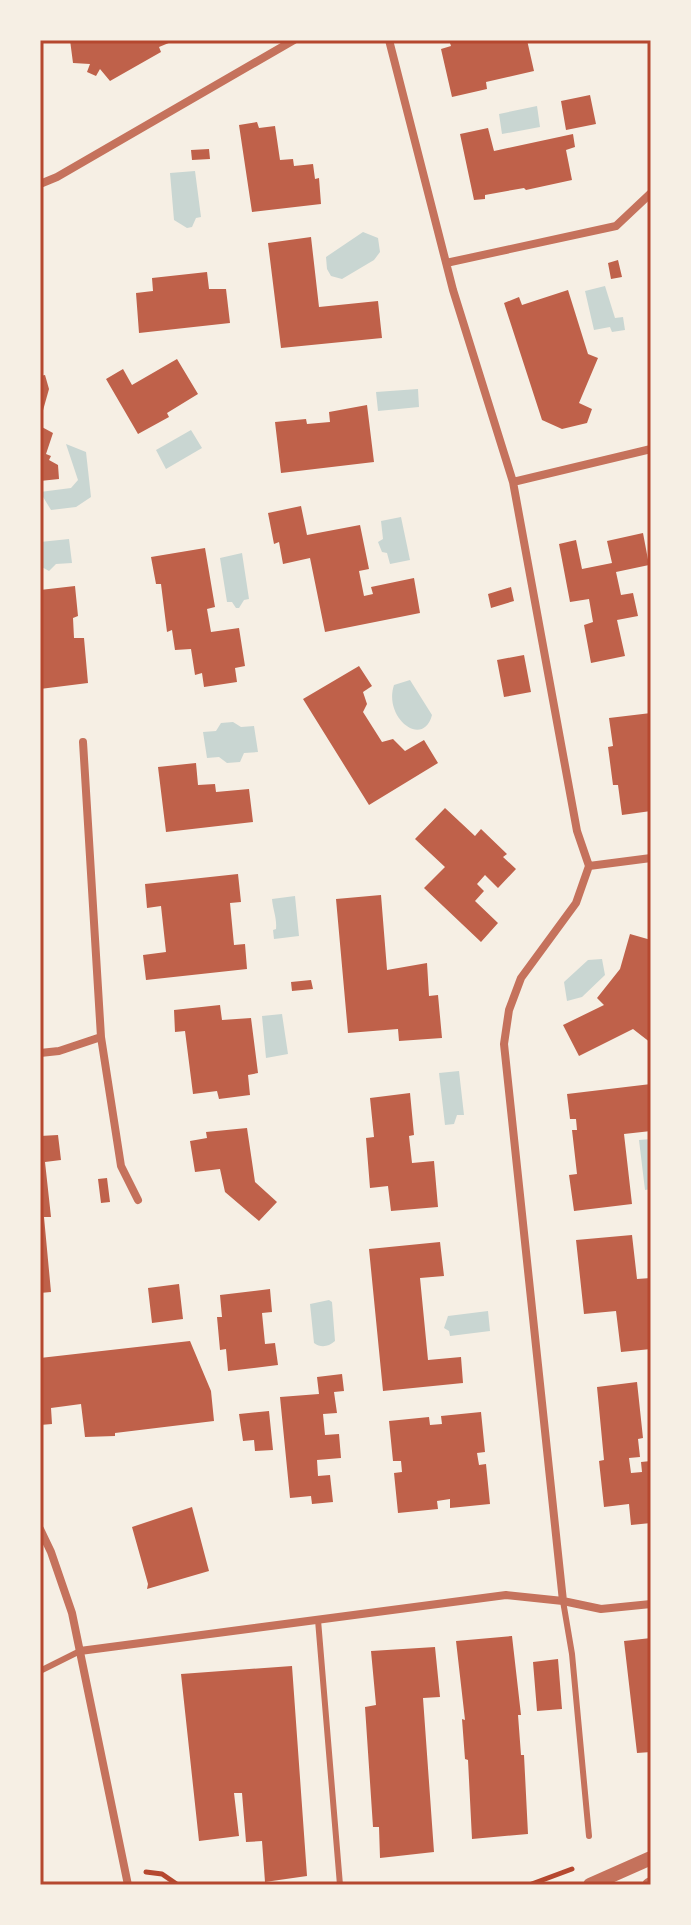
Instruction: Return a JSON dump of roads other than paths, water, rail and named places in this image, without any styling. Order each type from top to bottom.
[{"type":"street","points":[[40,184],[294,40]]},
{"type":"street","points":[[389,40],[446,263],[513,482],[577,831],[589,866],[576,903],[521,978],[509,1010],[504,1044],[563,1601]]},
{"type":"street","points":[[446,263],[616,226],[651,193]]},
{"type":"street","points":[[513,482],[651,449]]},
{"type":"street","points":[[83,742],[101,1037],[121,1166],[138,1200]]},
{"type":"street","points":[[589,866],[651,858]]},
{"type":"street","points":[[40,1053],[59,1051],[101,1037]]},
{"type":"street","points":[[40,1529],[68,1601],[128,1885]]},
{"type":"street","points":[[80,1651],[506,1595],[601,1609],[651,1604]]},
{"type":"street","points":[[590,1885],[651,1858]]},
{"type":"lane","points":[[563,1601],[572,1654],[589,1836]]},
{"type":"lane","points":[[318,1620],[340,1885]]},
{"type":"lane","points":[[40,1671],[80,1651]]}]
